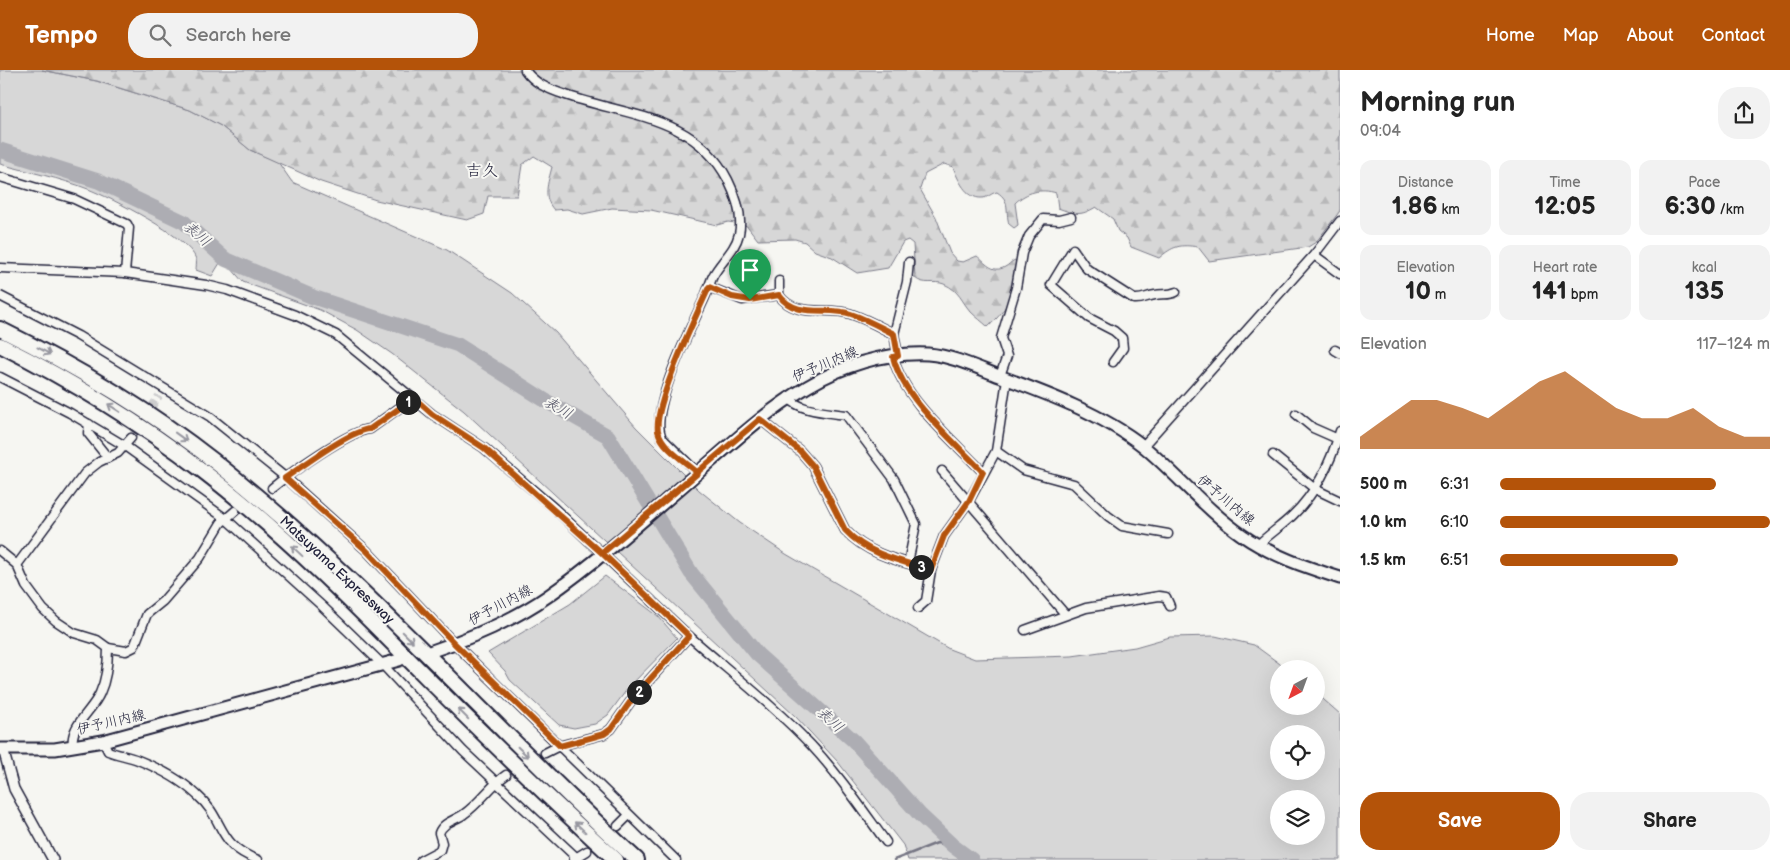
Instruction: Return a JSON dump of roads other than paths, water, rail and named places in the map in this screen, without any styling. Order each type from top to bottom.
[{"type":"highway","name":"Matsuyama Expressway","points":[[0,330],[102,384],[213,460],[275,512],[351,581],[574,803],[637,860]]},
{"type":"highway","name":"Matsuyama Expressway","points":[[0,345],[95,396],[146,429],[204,471],[266,523],[341,592],[495,745],[616,860]]},
{"type":"main road","name":"伊予川内線","points":[[432,650],[502,624],[534,606],[604,551],[788,397],[818,380],[843,370],[896,356],[925,354],[944,357],[1003,377],[1105,422],[1143,446],[1219,516],[1258,545],[1302,566],[1340,578]]},
{"type":"main road","name":"伊予川内線","points":[[1,746],[73,746],[103,741],[399,660]]},
{"type":"street","points":[[525,70],[548,88],[667,124],[692,138],[706,151],[724,173],[734,193],[739,213],[739,233],[733,249],[714,275],[665,390],[658,425],[658,432],[666,443],[696,475]]},
{"type":"street","points":[[0,176],[74,199],[127,224],[129,228],[126,272]]},
{"type":"street","points":[[918,608],[926,601],[931,570],[944,536],[969,501],[996,451],[1003,377],[1007,356],[1002,346],[1001,338],[1016,288],[1025,243],[1043,220],[1059,220],[1071,217]]},
{"type":"street","points":[[1143,446],[1314,255],[1340,221]]},
{"type":"street","points":[[1113,362],[1123,348],[1122,338],[1114,331],[1089,318],[1051,284],[1073,249],[1087,269],[1134,299],[1158,294],[1167,296],[1176,292]]},
{"type":"street","points":[[1314,255],[1340,274]]},
{"type":"street","points":[[909,262],[907,282],[894,334],[897,372],[918,402],[983,472]]},
{"type":"street","points":[[0,268],[126,272],[227,290],[296,315],[336,335],[432,414],[484,448],[604,551],[689,636],[774,709],[812,746],[848,789],[886,842]]},
{"type":"street","points":[[779,281],[779,295],[789,305],[809,311],[850,314],[894,334]]},
{"type":"street","points":[[709,287],[742,300],[779,295]]},
{"type":"street","points":[[0,296],[78,336],[209,416],[285,478],[366,550],[454,643],[676,860]]},
{"type":"street","points":[[0,377],[89,424],[125,446],[226,519],[382,664],[463,750],[576,859],[587,851]]},
{"type":"street","points":[[159,396],[164,388]]},
{"type":"street","points":[[788,397],[792,402],[807,408],[846,416],[874,451],[894,479],[916,524],[908,563]]},
{"type":"street","points":[[272,488],[349,437],[363,430],[370,429],[414,398]]},
{"type":"street","points":[[1258,545],[1292,517],[1314,489],[1328,465],[1339,435],[1312,428],[1296,414]]},
{"type":"street","points":[[760,419],[800,451],[813,466],[845,530],[850,535],[872,551],[931,570]]},
{"type":"street","points":[[89,424],[88,434],[108,458]]},
{"type":"street","points":[[17,565],[78,482],[93,466],[118,454],[131,438]]},
{"type":"street","points":[[996,451],[1023,470],[1074,484],[1122,526],[1168,534]]},
{"type":"street","points":[[1273,455],[1314,489],[1340,501]]},
{"type":"street","points":[[942,471],[1065,614]]},
{"type":"street","points":[[0,550],[17,565],[26,586],[43,609],[74,634],[97,640],[108,648],[126,651],[134,647],[147,614],[163,601],[200,558],[216,530],[235,511]]},
{"type":"street","points":[[1025,630],[1086,608],[1159,596],[1166,597],[1170,606]]},
{"type":"street","points":[[545,753],[560,746],[604,734],[611,729],[633,698],[689,636]]},
{"type":"street","points":[[73,746],[73,732],[100,694],[108,661],[108,648]]},
{"type":"street","points":[[103,741],[108,751],[145,764],[195,792],[208,806],[231,845],[244,855],[258,860]]},
{"type":"street","points":[[1,746],[14,788],[53,860]]},
{"type":"street","points":[[421,860],[440,850],[442,843],[439,833],[442,827],[464,815],[496,782],[506,775]]},
{"type":"street","points":[[618,826],[629,815]]},
{"type":"waterway","name":"表川","points":[[0,150],[98,181],[184,222],[225,259],[313,297],[458,345],[546,401],[608,436],[691,573],[757,654],[854,741],[920,815],[953,846],[972,860]]},
{"type":"waterway","points":[[894,860],[937,843],[953,846]]},
{"type":"tunnel","points":[[131,438],[159,396]]},
{"type":"tunnel","points":[[506,775],[545,753]]},
{"type":"district","name":"吉久","points":[[482,171]]}]
